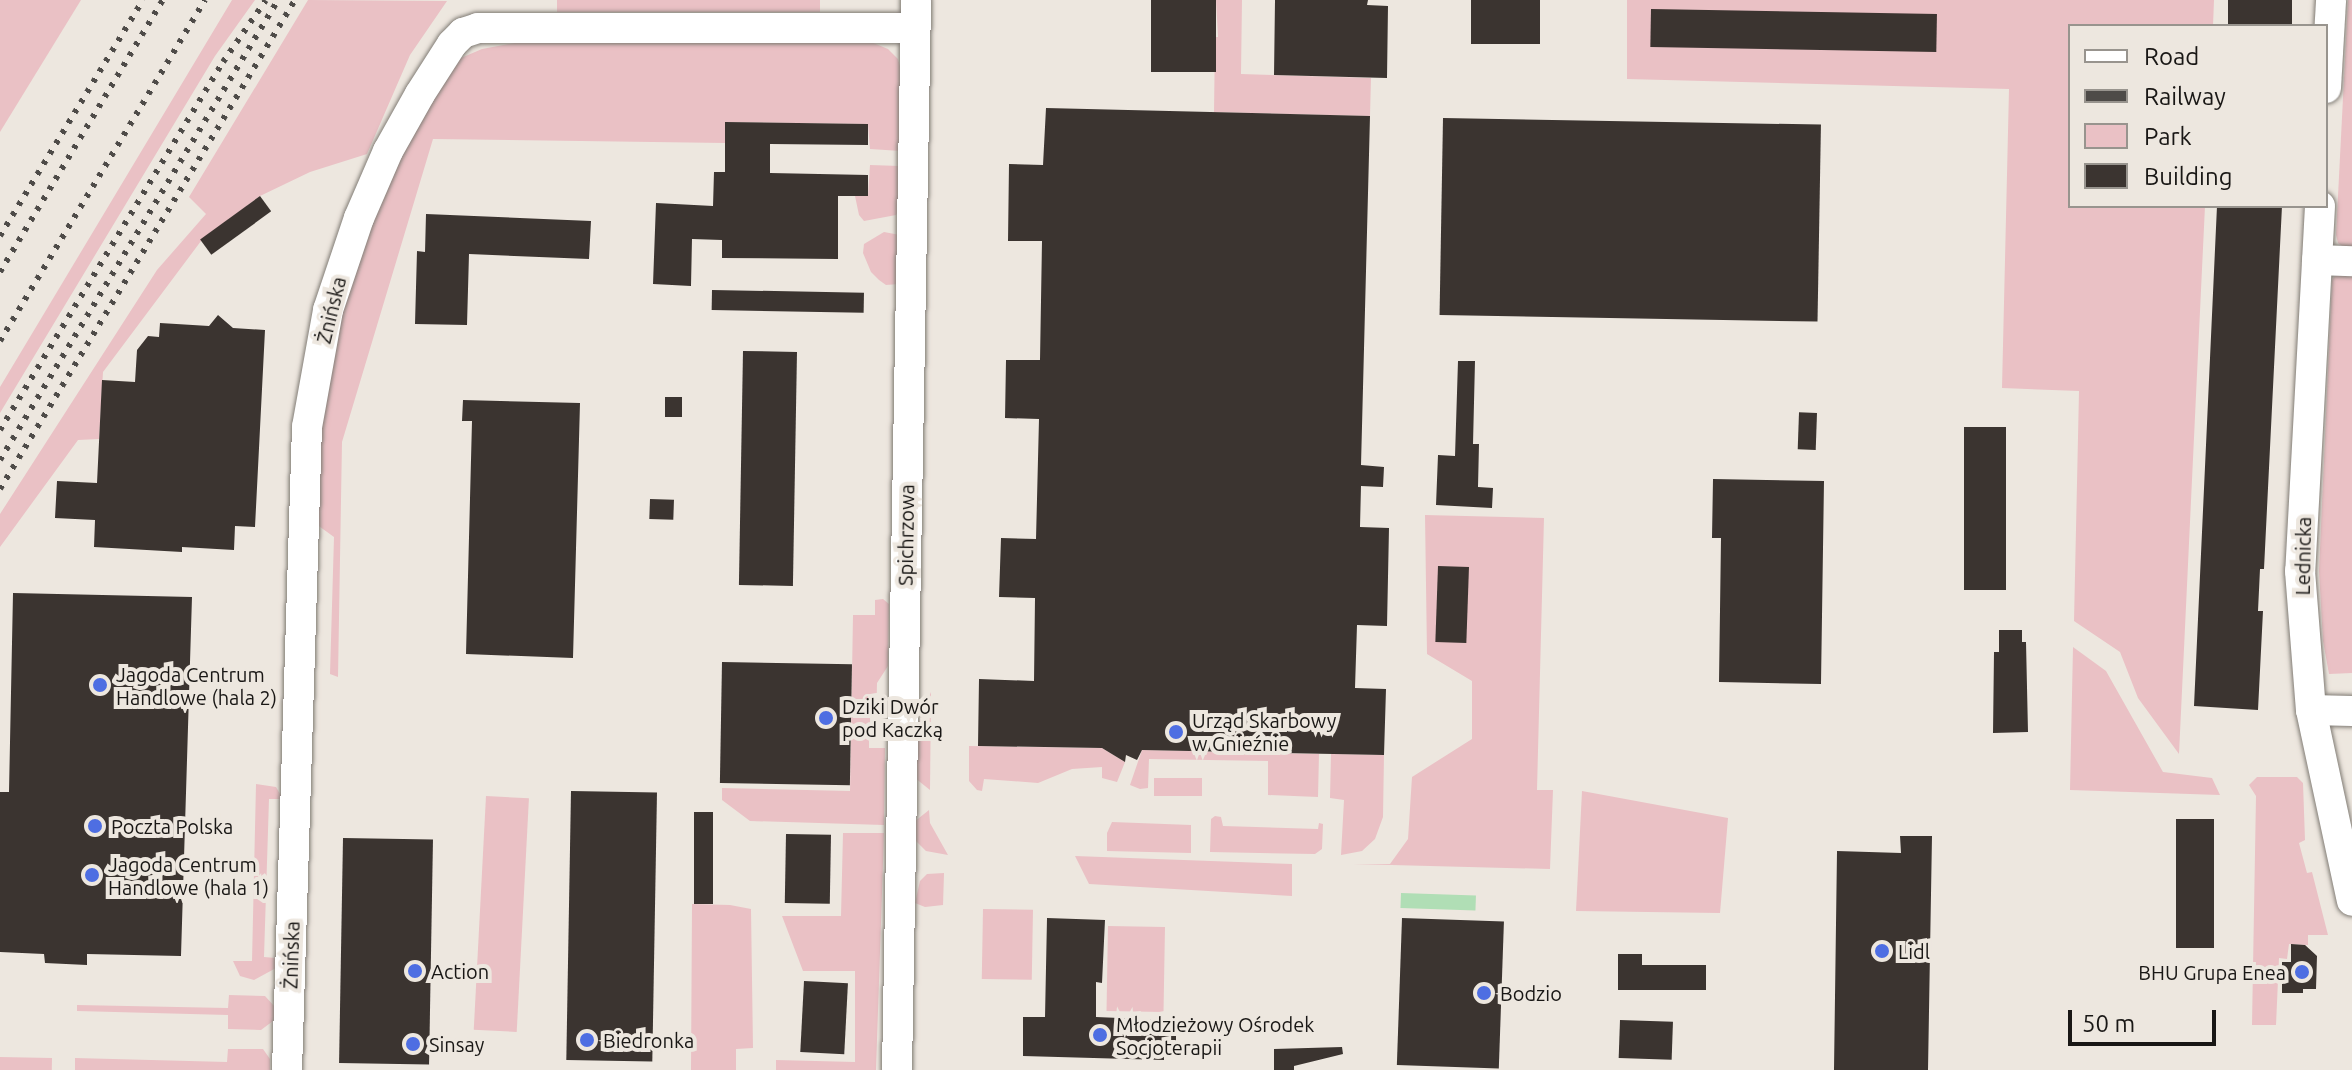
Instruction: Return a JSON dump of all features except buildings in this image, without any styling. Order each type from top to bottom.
[{"type":"street","points":[[2328,53],[2331,0]]},
{"type":"street","name":"Żnińska","points":[[287,1070],[307,427],[328,310],[359,218],[388,151],[420,94],[452,44],[463,33],[478,28],[916,14]]},
{"type":"street","name":"Spichrzowa","points":[[897,1070],[916,14]]},
{"type":"street","name":"Lednicka","points":[[2320,208],[2300,571],[2311,710],[2352,901]]},
{"type":"street","points":[[2317,260],[2352,261]]},
{"type":"street","points":[[2311,710],[2352,711]]},
{"type":"green space","points":[[0,0],[81,0],[0,132]]},
{"type":"green space","points":[[232,0],[255,0],[215,56],[0,413],[0,387]]},
{"type":"green space","points":[[308,0],[447,1],[410,55],[367,154],[310,172],[260,196],[201,241],[103,372],[99,439],[78,440],[0,547],[0,514],[157,270],[206,214],[189,197]]},
{"type":"green space","points":[[557,0],[820,0],[820,12],[557,12]]},
{"type":"green space","points":[[1216,0],[1242,0],[1241,74],[1371,78],[1370,116],[1214,112],[1215,37],[1218,37]]},
{"type":"green space","points":[[1627,0],[2214,0],[2213,24],[2068,24],[2068,208],[2205,208],[2179,754],[2138,698],[2120,652],[2074,621],[2079,391],[2002,388],[2009,89],[1627,79]]},
{"type":"green space","points":[[2348,0],[2352,0],[2352,253],[2338,243],[2336,235]]},
{"type":"green space","points":[[530,40],[871,42],[888,49],[898,59],[902,73],[901,151],[870,149],[868,124],[725,122],[725,143],[433,139],[342,442],[338,677],[330,674],[334,537],[316,524],[319,430],[327,363],[354,265],[409,140],[446,77],[461,58],[482,49]]},
{"type":"green space","points":[[870,165],[900,166],[900,209],[896,215],[864,221],[859,215],[855,196],[868,196]]},
{"type":"green space","points":[[884,232],[900,235],[899,284],[886,285],[879,280],[871,272],[863,253],[864,244]]},
{"type":"green space","points":[[2352,269],[2352,673],[2329,674],[2323,641],[2319,571],[2332,280],[2338,272]]},
{"type":"green space","points":[[1425,515],[1544,518],[1537,790],[1553,790],[1550,869],[1353,864],[1390,864],[1408,839],[1412,777],[1472,739],[1472,681],[1427,654]]},
{"type":"green space","points":[[883,599],[889,604],[888,666],[877,683],[876,724],[869,732],[869,748],[885,748],[884,825],[750,821],[722,800],[722,788],[850,791],[853,615],[875,615],[875,600]]},
{"type":"green space","points":[[2073,647],[2106,671],[2163,772],[2212,778],[2220,795],[2070,790]]},
{"type":"green space","points":[[931,692],[930,790],[915,778],[916,730]]},
{"type":"green space","points":[[969,746],[1102,748],[1125,762],[1117,782],[1102,778],[1102,767],[1072,769],[1038,783],[984,779],[982,791],[969,781]]},
{"type":"green space","points":[[1142,750],[1319,754],[1318,797],[1268,795],[1268,761],[1149,759],[1148,788],[1140,789],[1130,785]]},
{"type":"green space","points":[[1331,754],[1384,755],[1383,817],[1375,839],[1362,851],[1341,855],[1344,800],[1330,798]]},
{"type":"green space","points":[[2257,777],[2297,777],[2303,783],[2305,840],[2299,843],[2307,873],[2312,872],[2328,935],[2308,935],[2308,945],[2289,944],[2287,959],[2279,958],[2276,1025],[2252,1025],[2256,796],[2249,785]]},
{"type":"green space","points":[[1154,778],[1202,778],[1202,796],[1154,796]]},
{"type":"green space","points":[[256,784],[276,787],[283,799],[269,799],[264,957],[276,958],[276,968],[254,980],[240,976],[233,961],[252,961]]},
{"type":"green space","points":[[1582,791],[1728,818],[1720,913],[1576,911]]},
{"type":"green space","points":[[486,796],[529,798],[517,1032],[474,1030]]},
{"type":"green space","points":[[929,810],[930,823],[948,855],[926,851],[914,839],[914,822]]},
{"type":"green space","points":[[1221,817],[1223,826],[1318,829],[1319,823],[1323,824],[1322,849],[1315,854],[1210,852],[1211,819]]},
{"type":"green space","points":[[1112,822],[1191,825],[1191,853],[1107,851],[1107,833]]},
{"type":"green space","points":[[843,833],[884,833],[876,1070],[776,1070],[776,1060],[855,1062],[855,971],[803,971],[782,916],[841,916]]},
{"type":"green space","points":[[1075,856],[1292,864],[1292,896],[1089,884]]},
{"type":"green space","points":[[944,873],[943,905],[925,907],[915,903],[920,881],[927,874]]},
{"type":"green space","points":[[692,904],[751,909],[753,1048],[736,1049],[736,1070],[691,1070]]},
{"type":"green space","points":[[983,909],[1033,910],[1032,980],[982,979]]},
{"type":"green space","points":[[1108,926],[1165,927],[1164,1012],[1107,1011]]},
{"type":"green space","points":[[229,995],[265,996],[276,1008],[273,1021],[261,1030],[228,1029],[228,1015],[77,1011],[77,1005],[228,1008]]},
{"type":"green space","points":[[228,1049],[263,1049],[270,1059],[270,1070],[75,1070],[75,1058],[227,1062]]},
{"type":"green space","points":[[0,1057],[52,1058],[52,1070],[0,1070]]},
{"type":"shaded area","points":[[1401,893],[1476,896],[1475,911],[1400,908]]},
{"type":"railway","points":[[0,236],[143,0]]},
{"type":"railway","points":[[0,272],[163,0]]},
{"type":"railway","points":[[0,341],[205,0]]},
{"type":"railway","points":[[0,430],[223,62],[266,0]]},
{"type":"railway","points":[[0,460],[278,0]]},
{"type":"railway","points":[[0,489],[295,0]]},
{"type":"place","name":"Jagoda Centrum Handlowe (hala 2)","points":[[100,685]]},
{"type":"place","name":"Dziki Dwór pod Kaczką","points":[[826,718]]},
{"type":"place","name":"Urząd Skarbowy w Gnieźnie","points":[[1176,732]]},
{"type":"place","name":"Poczta Polska","points":[[95,826]]},
{"type":"place","name":"Jagoda Centrum Handlowe (hala 1)","points":[[92,875]]},
{"type":"place","name":"Lidl","points":[[1882,951]]},
{"type":"place","name":"Action","points":[[415,971]]},
{"type":"place","name":"BHU Grupa Enea","points":[[2302,972]]},
{"type":"place","name":"Bodzio","points":[[1484,993]]},
{"type":"place","name":"Młodzieżowy Ośrodek Socjoterapii","points":[[1100,1035]]},
{"type":"place","name":"Biedronka","points":[[587,1040]]},
{"type":"place","name":"Sinsay","points":[[413,1044]]}]
